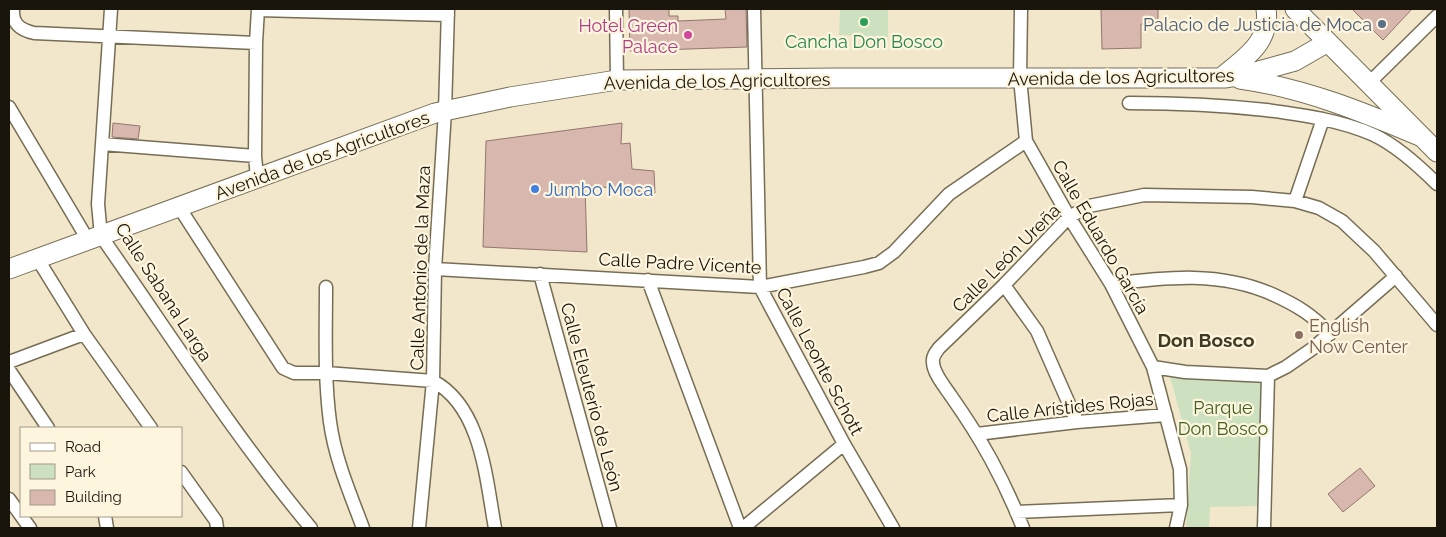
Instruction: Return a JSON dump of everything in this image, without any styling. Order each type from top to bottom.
[{"type":"main road","points":[[1223,78],[1250,54],[1261,40],[1267,24],[1266,9]]},
{"type":"main road","points":[[1295,9],[1437,152]]},
{"type":"main road","name":"Avenida de los Agricultores","points":[[9,269],[257,177],[445,111],[510,97],[617,80],[756,78],[1223,78],[1295,61],[1328,42]]},
{"type":"main road","points":[[1223,78],[1274,85],[1331,101],[1374,116],[1422,137]]},
{"type":"street","points":[[13,9],[14,22],[19,28],[34,33],[256,43]]},
{"type":"street","name":"Calle Sabana Larga","points":[[111,9],[94,238],[311,528]]},
{"type":"street","points":[[257,177],[256,43],[258,9],[448,12]]},
{"type":"street","points":[[616,9],[617,80]]},
{"type":"street","name":"Calle Leonte Schott","points":[[754,9],[760,287],[844,444],[893,528]]},
{"type":"street","name":"Calle Eduardo García","points":[[1021,9],[1020,78],[1026,140],[1069,217],[1111,284],[1153,367],[1180,469],[1181,505],[1176,528]]},
{"type":"street","name":"Calle Antonio de la Maza","points":[[419,528],[432,381],[435,269],[445,111],[448,12]]},
{"type":"street","points":[[1369,83],[1437,16]]},
{"type":"street","points":[[1129,103],[1173,103],[1237,107],[1306,115],[1348,125],[1375,136],[1405,156],[1437,184]]},
{"type":"street","points":[[9,107],[94,238]]},
{"type":"street","points":[[1295,201],[1323,119]]},
{"type":"street","name":"Calle Padre Vicente","points":[[435,269],[760,287],[864,267],[879,263],[894,252],[949,194],[1026,140]]},
{"type":"street","points":[[102,144],[256,156]]},
{"type":"street","name":"Calle León Ureña","points":[[1023,528],[1000,474],[977,434],[947,390],[933,362],[934,355],[1069,217],[1089,206],[1144,195],[1252,197],[1295,201],[1319,208],[1342,222],[1374,251],[1437,325]]},
{"type":"street","points":[[179,207],[283,368],[294,373],[326,373],[432,381],[442,386],[455,398],[460,404],[480,448],[496,528]]},
{"type":"street","points":[[37,258],[84,334],[150,427]]},
{"type":"street","name":"Calle Eleuterio de León","points":[[540,274],[606,528]]},
{"type":"street","points":[[1153,367],[1185,372],[1268,376],[1286,367],[1312,349],[1396,276]]},
{"type":"street","points":[[1111,284],[1189,277],[1237,282],[1259,288],[1302,309],[1317,319],[1330,334]]},
{"type":"street","points":[[648,280],[742,528],[844,444]]},
{"type":"street","points":[[1004,284],[1037,331],[1077,422]]},
{"type":"street","points":[[326,286],[326,373],[330,421],[337,458],[363,528]]},
{"type":"street","points":[[9,362],[84,334]]},
{"type":"street","points":[[9,370],[47,427]]},
{"type":"street","points":[[1264,528],[1268,376]]},
{"type":"street","name":"Calle Arístides Rojas","points":[[977,434],[1077,422],[1166,415]]},
{"type":"street","points":[[182,473],[216,521],[217,528]]},
{"type":"street","points":[[9,499],[20,514]]},
{"type":"street","points":[[1016,512],[1181,505]]},
{"type":"street","points":[[22,517],[30,528]]},
{"type":"green space","name":"Cancha Don Bosco","points":[[840,9],[888,10],[888,37],[839,35]]},
{"type":"green space","name":"Parque Don Bosco","points":[[1169,373],[1263,381],[1259,506],[1210,507],[1209,528],[1186,528],[1191,453]]},
{"type":"building","points":[[629,9],[669,9],[669,16],[678,16],[678,21],[726,19],[725,9],[746,9],[747,47],[630,51]]},
{"type":"building","points":[[1101,9],[1158,9],[1158,24],[1141,24],[1141,48],[1102,49]]},
{"type":"building","name":"Palacio de Justicia de Moca","points":[[1352,9],[1412,9],[1383,40]]},
{"type":"building","points":[[113,123],[140,126],[138,139],[112,137]]},
{"type":"building","name":"Jumbo Moca","points":[[622,123],[621,144],[630,143],[632,169],[654,171],[655,193],[585,185],[587,252],[483,247],[486,141]]},
{"type":"building","points":[[1360,468],[1375,486],[1343,512],[1328,494]]},
{"type":"place","name":"Cancha Don Bosco","points":[[864,22]]},
{"type":"place","name":"Palacio de Justicia de Moca","points":[[1382,24]]},
{"type":"place","name":"Hotel Green Palace","points":[[688,35]]},
{"type":"place","name":"Jumbo Moca","points":[[535,189]]},
{"type":"place","name":"English Now Center","points":[[1299,335]]},
{"type":"district","name":"Don Bosco","points":[[1206,340]]}]
